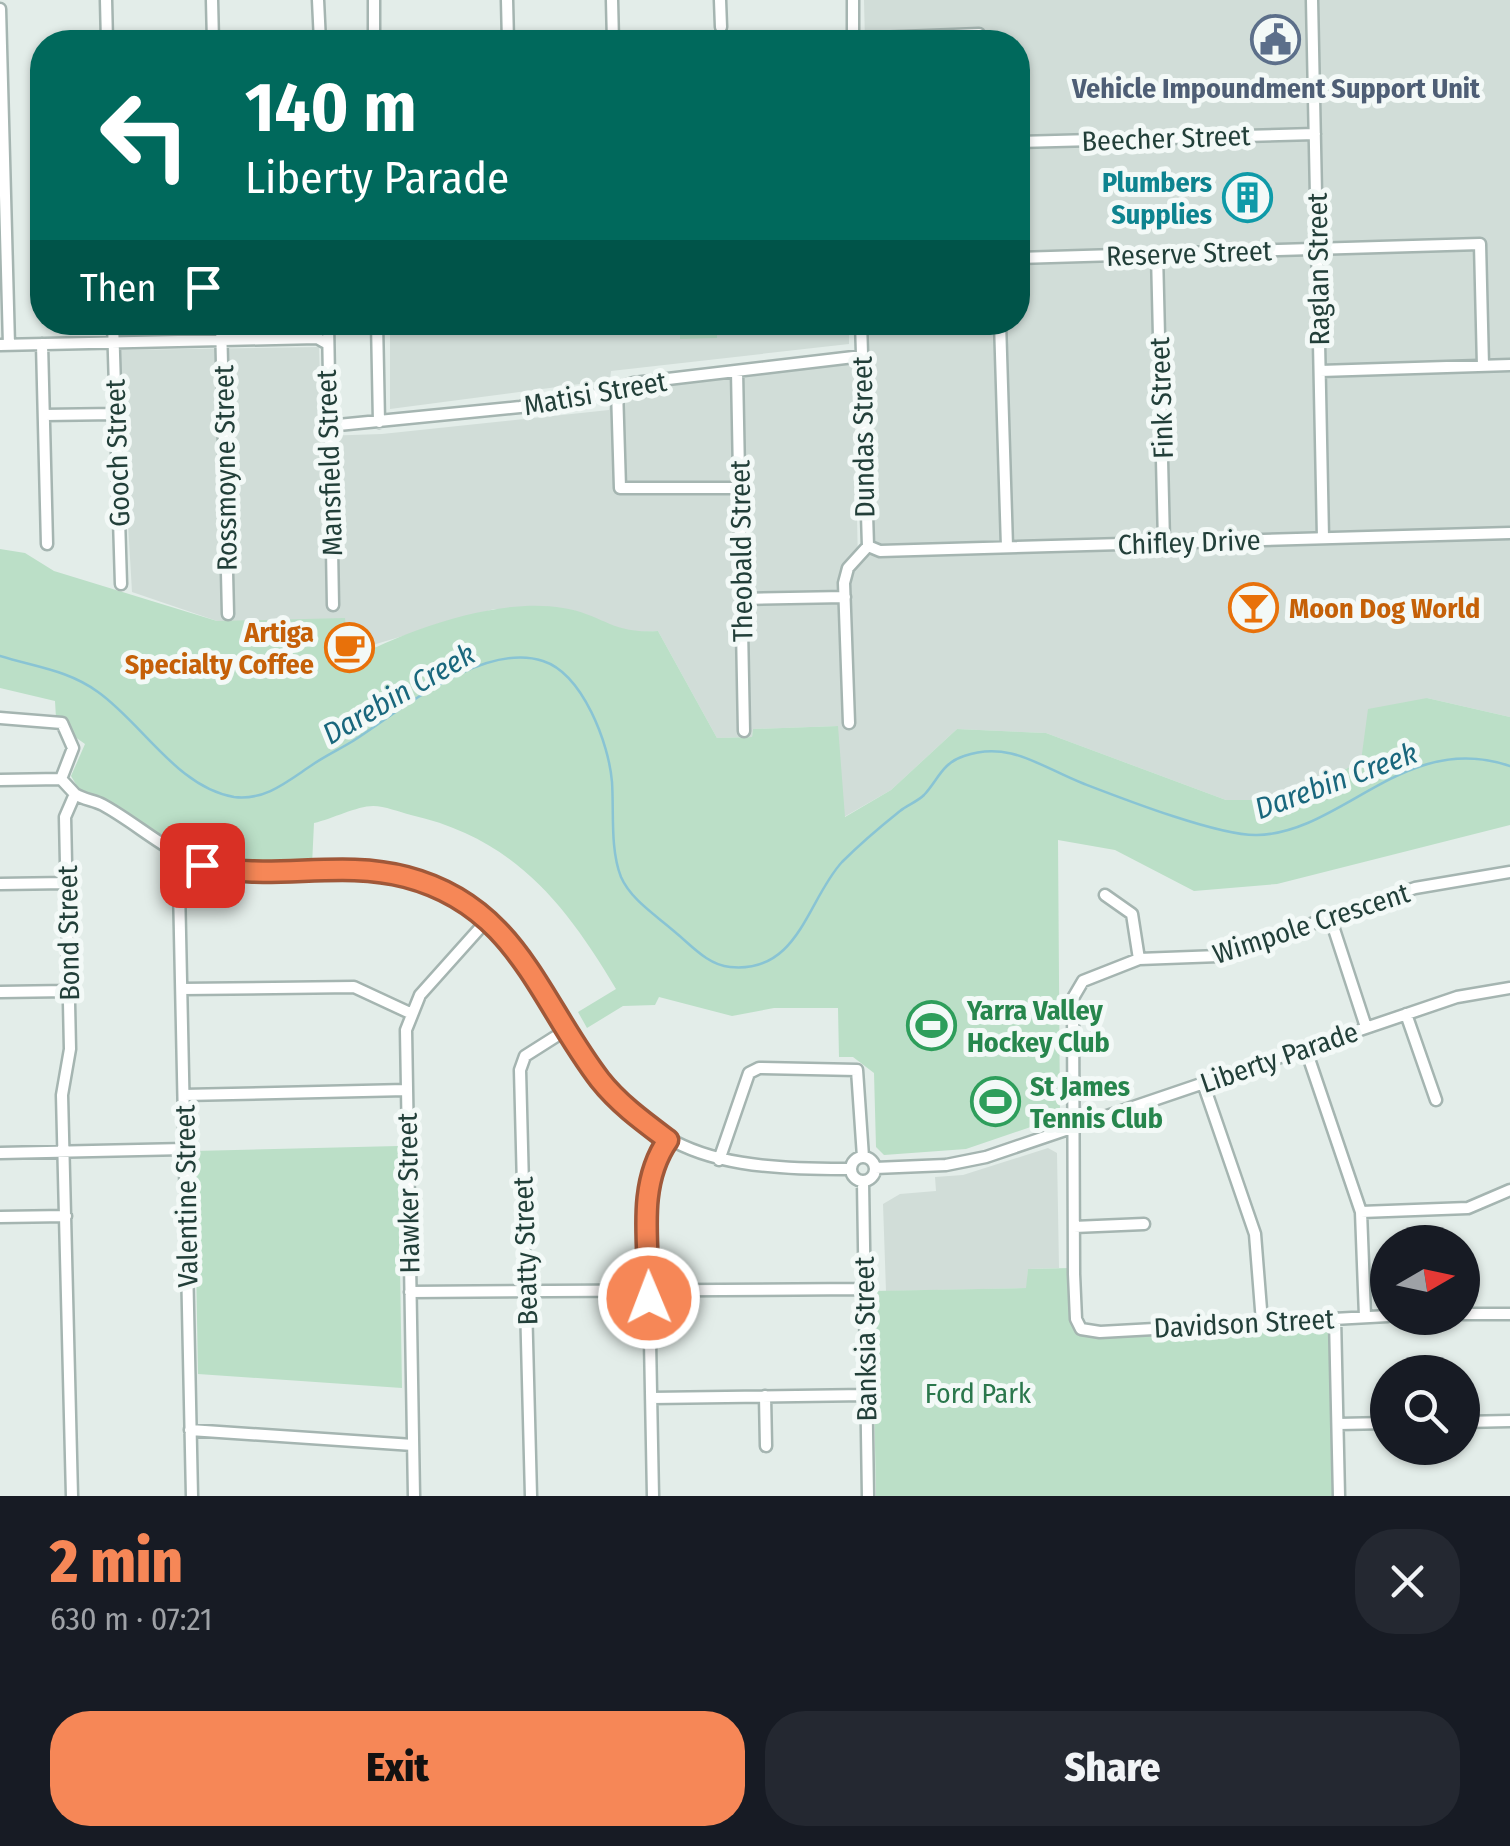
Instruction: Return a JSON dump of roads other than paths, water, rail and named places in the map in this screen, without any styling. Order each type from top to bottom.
[{"type":"street","points":[[106,0],[107,30]]},
{"type":"street","points":[[212,0],[213,30]]},
{"type":"street","points":[[318,0],[319,30]]},
{"type":"street","points":[[374,0],[374,30]]},
{"type":"street","points":[[507,0],[508,30]]},
{"type":"street","points":[[612,0],[613,30]]},
{"type":"street","points":[[720,0],[721,27]]},
{"type":"street","points":[[852,0],[853,30]]},
{"type":"street","name":"Raglan Street","points":[[1312,0],[1323,538]]},
{"type":"street","points":[[0,9],[4,345],[317,338],[326,343]]},
{"type":"street","name":"Beecher Street","points":[[1030,142],[1315,134]]},
{"type":"street","name":"Reserve Street","points":[[1030,258],[1480,244],[1483,366]]},
{"type":"street","name":"Fink Street","points":[[1157,254],[1164,542]]},
{"type":"street","name":"Gooch Street","points":[[114,335],[120,584]]},
{"type":"street","name":"Rossmoyne Street","points":[[221,335],[228,614]]},
{"type":"street","name":"Mansfield Street","points":[[327,335],[333,604]]},
{"type":"street","points":[[378,335],[378,422]]},
{"type":"street","name":"Dundas Street","points":[[849,723],[845,596],[848,568],[868,546],[861,335]]},
{"type":"street","points":[[1000,335],[1006,547]]},
{"type":"street","points":[[42,344],[48,544]]},
{"type":"street","name":"Matisi Street","points":[[328,426],[580,399],[634,383],[862,356]]},
{"type":"street","points":[[1320,371],[1510,365]]},
{"type":"street","name":"Theobald Street","points":[[738,371],[744,731]]},
{"type":"street","points":[[618,389],[620,488],[740,488]]},
{"type":"street","points":[[44,415],[116,414]]},
{"type":"street","name":"Chifley Drive","points":[[868,546],[880,551],[1510,532]]},
{"type":"street","points":[[742,598],[845,596]]},
{"type":"street","points":[[0,718],[62,723],[73,748],[61,779]]},
{"type":"street","points":[[0,780],[61,779],[75,794],[101,804],[191,861],[232,872],[388,873],[439,888],[488,919],[527,962],[566,1030],[614,1096],[668,1140],[719,1160],[774,1170],[850,1170],[863,1182],[873,1176],[876,1168],[863,1156],[861,1078],[857,1070],[759,1068],[749,1074],[719,1160]]},
{"type":"street","name":"Bond Street","points":[[72,1496],[62,1095],[70,1049],[66,817],[75,794]]},
{"type":"street","name":"Valentine Street","points":[[191,861],[179,876],[192,1496]]},
{"type":"street","name":"Wimpole Crescent","points":[[1100,1332],[1082,1329],[1077,1323],[1072,998],[1084,981],[1138,959],[1220,956],[1428,885],[1510,872]]},
{"type":"street","points":[[0,884],[67,883]]},
{"type":"street","points":[[1105,895],[1132,914],[1138,959]]},
{"type":"street","points":[[182,989],[345,986],[375,993],[410,1013],[420,995],[488,919]]},
{"type":"street","points":[[1330,920],[1366,1028]]},
{"type":"street","name":"Liberty Parade","points":[[876,1168],[965,1162],[1457,997],[1510,989]]},
{"type":"street","points":[[0,992],[68,991]]},
{"type":"street","name":"Hawker Street","points":[[410,1013],[406,1090],[414,1496]]},
{"type":"street","points":[[1406,1014],[1436,1100]]},
{"type":"street","name":"Beatty Street","points":[[531,1496],[522,1060],[566,1030]]},
{"type":"street","points":[[1305,1047],[1361,1212],[1365,1316]]},
{"type":"street","points":[[1203,1083],[1254,1234],[1262,1322]]},
{"type":"street","points":[[184,1095],[406,1090]]},
{"type":"street","points":[[653,1496],[647,1185],[656,1158],[668,1140]]},
{"type":"street","points":[[0,1153],[185,1149]]},
{"type":"street","points":[[850,1170],[853,1161],[863,1156]]},
{"type":"street","name":"Banksia Street","points":[[863,1182],[868,1496]]},
{"type":"street","points":[[1361,1212],[1468,1208],[1510,1190]]},
{"type":"street","points":[[0,1217],[66,1216]]},
{"type":"street","points":[[1074,1227],[1144,1224]]},
{"type":"street","points":[[410,1292],[864,1288]]},
{"type":"street","points":[[1480,1314],[1510,1314]]},
{"type":"street","name":"Davidson Street","points":[[1100,1332],[1370,1316]]},
{"type":"street","points":[[1335,1318],[1339,1496]]},
{"type":"street","points":[[652,1398],[866,1395]]},
{"type":"street","points":[[765,1396],[766,1446]]},
{"type":"street","points":[[1480,1422],[1510,1421]]},
{"type":"street","points":[[1338,1424],[1370,1423]]},
{"type":"street","points":[[190,1430],[413,1445]]},
{"type":"waterway","name":"Darebin Creek","points":[[0,656],[87,685],[195,781],[234,797],[256,796],[285,783],[418,697],[469,670],[520,657],[543,661],[557,668],[582,695],[606,749],[612,782],[615,855],[625,885],[701,954],[730,967],[753,966],[772,959],[787,947],[842,862],[924,795],[950,763],[964,756],[1010,753],[1170,815],[1257,835],[1288,830],[1318,818],[1406,771],[1438,761],[1473,759],[1510,766]]},
{"type":"place","name":"Vehicle Impoundment Support Unit","points":[[1276,40]]},
{"type":"place","name":"Plumbers Supplies","points":[[1247,198]]},
{"type":"place","name":"Moon Dog World","points":[[1254,608]]},
{"type":"place","name":"Artiga Specialty Coffee","points":[[349,648]]},
{"type":"place","name":"Yarra Valley Hockey Club","points":[[932,1026]]},
{"type":"place","name":"St James Tennis Club","points":[[995,1102]]},
{"type":"park label","name":"Ford Park","points":[[978,1393]]}]
